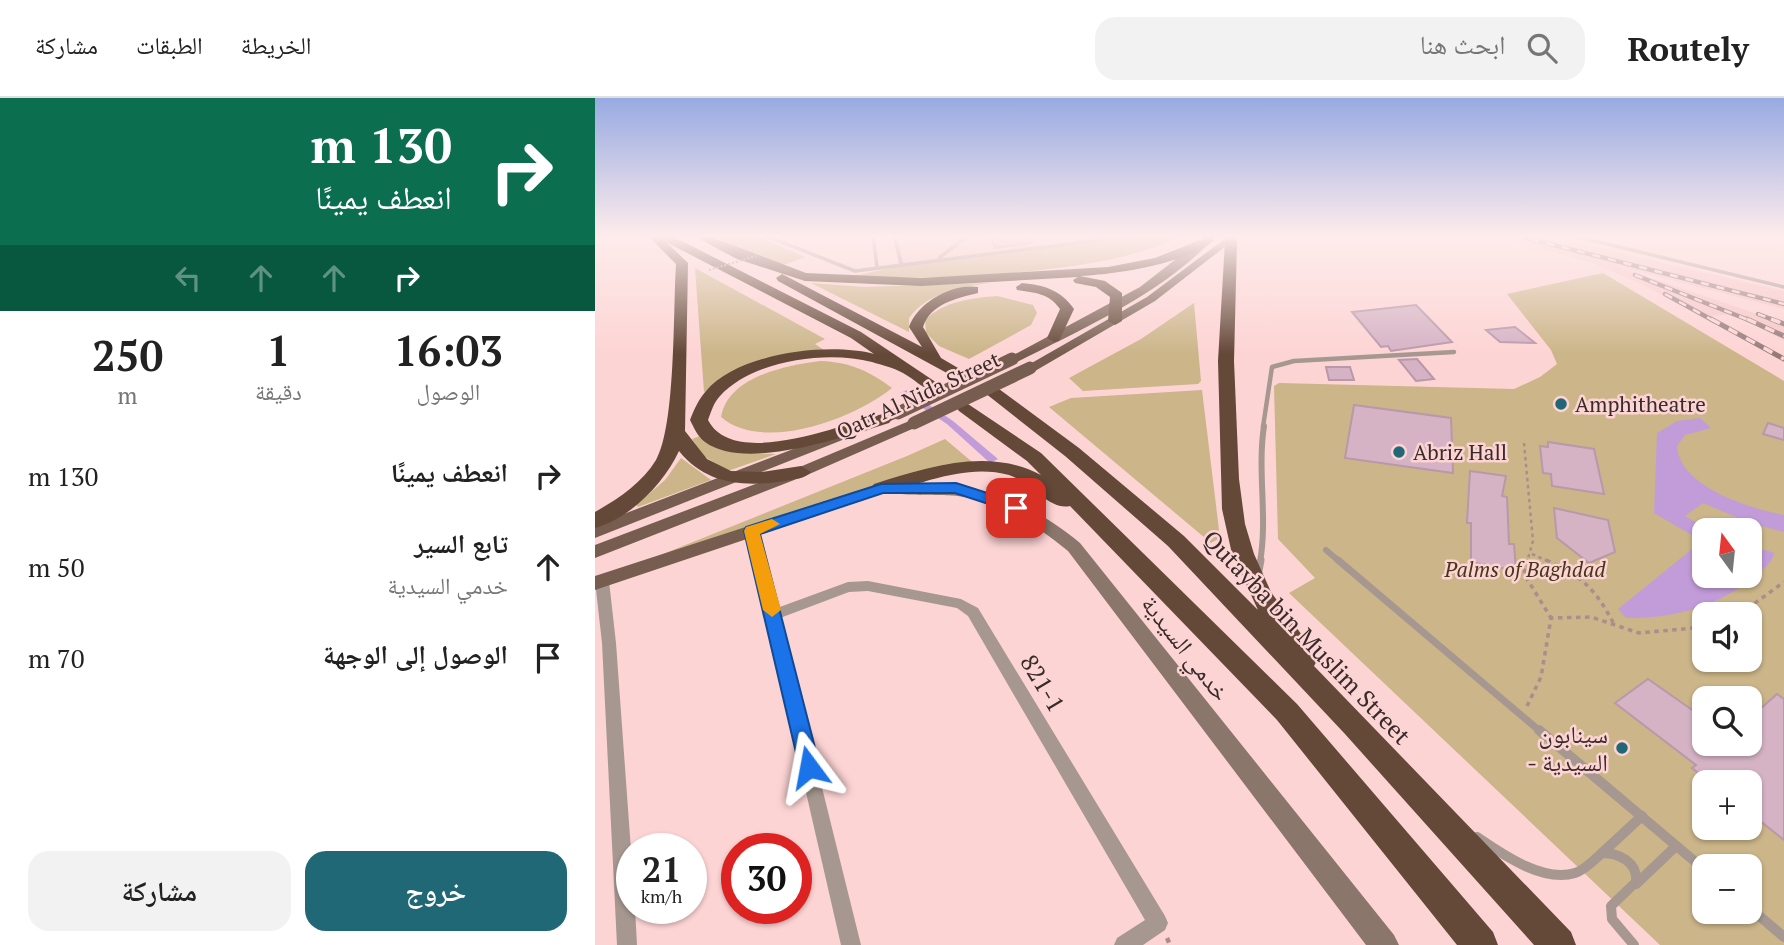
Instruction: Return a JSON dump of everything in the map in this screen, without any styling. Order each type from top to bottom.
[{"type":"highway","points":[[595,522],[645,487],[669,456],[676,431],[682,275]]},
{"type":"highway","points":[[738,275],[856,335],[935,387]]},
{"type":"highway","points":[[776,275],[962,374]]},
{"type":"highway","points":[[798,275],[888,282],[1060,275]]},
{"type":"highway","points":[[1224,275],[1231,509],[1241,551],[1254,584],[1272,616],[1355,725]]},
{"type":"highway","points":[[1026,278],[1100,284],[1111,289],[1117,296],[1115,321]]},
{"type":"highway","points":[[939,360],[923,341],[916,327],[920,314],[931,304],[968,290],[1015,286],[1049,292],[1061,299],[1067,309],[1054,338]]},
{"type":"highway","points":[[890,416],[833,435],[767,447],[715,440],[706,433],[699,420],[715,391],[737,376],[796,357],[843,353],[871,357],[910,370]]},
{"type":"highway","name":"Qutayba bin Muslim Street","points":[[993,393],[1072,452],[1176,541],[1355,725],[1558,945]]},
{"type":"highway","points":[[965,407],[1034,457],[1287,712],[1480,945]]},
{"type":"highway","points":[[676,431],[688,452],[702,466],[718,475],[737,478],[801,472]]},
{"type":"highway","points":[[881,488],[964,469],[1000,469],[1020,473],[1032,478],[1121,544]]},
{"type":"main road","name":"Qatr Al Nida Street","points":[[595,532],[890,416],[1054,338],[1163,275]]},
{"type":"main road","name":"Qatr Al Nida Street","points":[[595,552],[801,472],[914,423],[1030,368],[1115,321],[1187,275]]},
{"type":"main road","points":[[598,582],[881,488]]},
{"type":"street","name":"خدمي السيدية","points":[[881,488],[937,486],[974,491],[1016,508],[1059,533],[1074,547],[1384,945]]},
{"type":"street","points":[[752,531],[851,945]]},
{"type":"street","points":[[598,582],[627,945]]},
{"type":"street","name":"821-1","points":[[773,615],[848,587],[869,586],[961,604],[973,612],[1158,923],[1124,945]]},
{"type":"lane","points":[[1733,275],[1784,287]]},
{"type":"lane","points":[[1254,584],[1263,552],[1258,466],[1272,367],[1294,360],[1454,352]]},
{"type":"lane","points":[[1327,550],[1692,859]]},
{"type":"lane","points":[[1429,805],[1489,845],[1535,868],[1561,875],[1577,873],[1641,816]]},
{"type":"lane","points":[[1634,945],[1612,919],[1611,906],[1677,846]]},
{"type":"lane","points":[[1602,853],[1612,852],[1628,861],[1636,875],[1635,886]]},
{"type":"lane","points":[[1762,918],[1784,937]]},
{"type":"path","points":[[1522,715],[1541,677],[1551,618],[1524,574],[1532,554],[1524,443]]},
{"type":"path","points":[[1532,554],[1579,575],[1596,589],[1615,626]]},
{"type":"path","points":[[1756,602],[1784,582]]},
{"type":"path","points":[[1551,618],[1591,617],[1639,633],[1692,628]]},
{"type":"shaded area","points":[[1619,275],[1641,275],[1784,323],[1784,340],[1732,314],[1702,317]]},
{"type":"shaded area","points":[[1650,275],[1713,275],[1784,291],[1784,309]]},
{"type":"shaded area","points":[[907,390],[953,421],[998,459],[990,463],[947,424],[900,393]]},
{"type":"shaded area","points":[[1700,418],[1711,428],[1685,435],[1677,446],[1681,460],[1690,473],[1719,494],[1784,515],[1784,532],[1762,526],[1762,518],[1738,518],[1703,503],[1685,516],[1692,520],[1692,535],[1654,513],[1657,433],[1677,421]]},
{"type":"shaded area","points":[[1692,549],[1692,588],[1738,588],[1712,602],[1692,602],[1692,609],[1660,616],[1626,618],[1618,609]]},
{"type":"shaded area","points":[[1762,549],[1774,553],[1762,570]]},
{"type":"green space","points":[[695,275],[707,275],[825,339],[815,344],[824,350],[732,374],[704,392]]},
{"type":"green space","points":[[861,275],[989,275],[925,278],[850,277]]},
{"type":"green space","name":"Palms of Baghdad","points":[[1606,275],[1784,381],[1784,945],[1660,945],[1289,593],[1315,578],[1278,539],[1274,386],[1279,383],[1514,389],[1540,377],[1557,364],[1551,350],[1507,294]]},
{"type":"green space","points":[[811,283],[865,287],[989,283],[956,289],[925,303],[909,318],[909,332]]},
{"type":"green space","points":[[997,296],[1033,305],[1037,313],[1031,325],[969,359],[939,346],[926,333],[925,320],[941,309],[968,299]]},
{"type":"green space","points":[[1194,303],[1201,381],[1198,384],[1083,391],[1069,378],[1141,339]]},
{"type":"green space","points":[[820,361],[859,368],[892,388],[855,411],[808,428],[760,432],[739,427],[721,417],[726,403],[746,383],[775,370]]},
{"type":"green space","points":[[1202,390],[1220,538],[1211,543],[1049,407],[1071,398]]},
{"type":"green space","points":[[700,436],[750,453],[776,454],[728,471],[702,455],[692,439]]},
{"type":"green space","points":[[945,439],[977,466],[648,560],[907,456]]},
{"type":"green space","points":[[681,458],[711,480],[638,507],[636,505],[665,480]]},
{"type":"building","points":[[1416,305],[1452,342],[1391,351],[1388,346],[1381,347],[1352,312]]},
{"type":"building","points":[[1515,327],[1535,343],[1500,342],[1486,330]]},
{"type":"building","points":[[1417,359],[1434,379],[1416,381],[1399,360]]},
{"type":"building","points":[[1326,367],[1350,367],[1354,380],[1329,380]]},
{"type":"building","points":[[1354,405],[1451,418],[1453,473],[1345,458]]},
{"type":"building","points":[[1768,423],[1784,428],[1784,440],[1763,434]]},
{"type":"building","points":[[1548,442],[1594,449],[1604,494],[1552,486],[1551,474],[1543,473],[1540,446],[1548,447]]},
{"type":"building","points":[[1470,471],[1506,476],[1502,496],[1507,497],[1509,544],[1514,544],[1516,571],[1471,562],[1471,523],[1467,523]]},
{"type":"building","points":[[1554,508],[1608,520],[1615,552],[1589,563],[1557,538]]},
{"type":"building","points":[[1648,679],[1692,710],[1692,756],[1762,756],[1762,707],[1777,694],[1784,699],[1784,840],[1762,823],[1762,770],[1695,770],[1692,768],[1696,765],[1615,703]]},
{"type":"railway","points":[[1635,275],[1751,321]]},
{"type":"railway","points":[[1669,275],[1784,304]]},
{"type":"railway","points":[[1665,294],[1714,321]]},
{"type":"railway","points":[[1758,314],[1776,321]]},
{"type":"railway","points":[[1711,319],[1784,359]]},
{"type":"railway","points":[[1747,319],[1784,336]]},
{"type":"railway","points":[[1771,319],[1784,324]]},
{"type":"slow traffic","points":[[772,524],[752,531],[772,610]]},
{"type":"place","name":"Amphitheatre","points":[[1561,404]]},
{"type":"place","name":"Abriz Hall","points":[[1399,452]]},
{"type":"place","name":"سينابون - السيدية","points":[[1622,748]]},
{"type":"route","points":[[809,767],[752,531],[881,488],[956,488],[974,491],[1016,508]]}]
